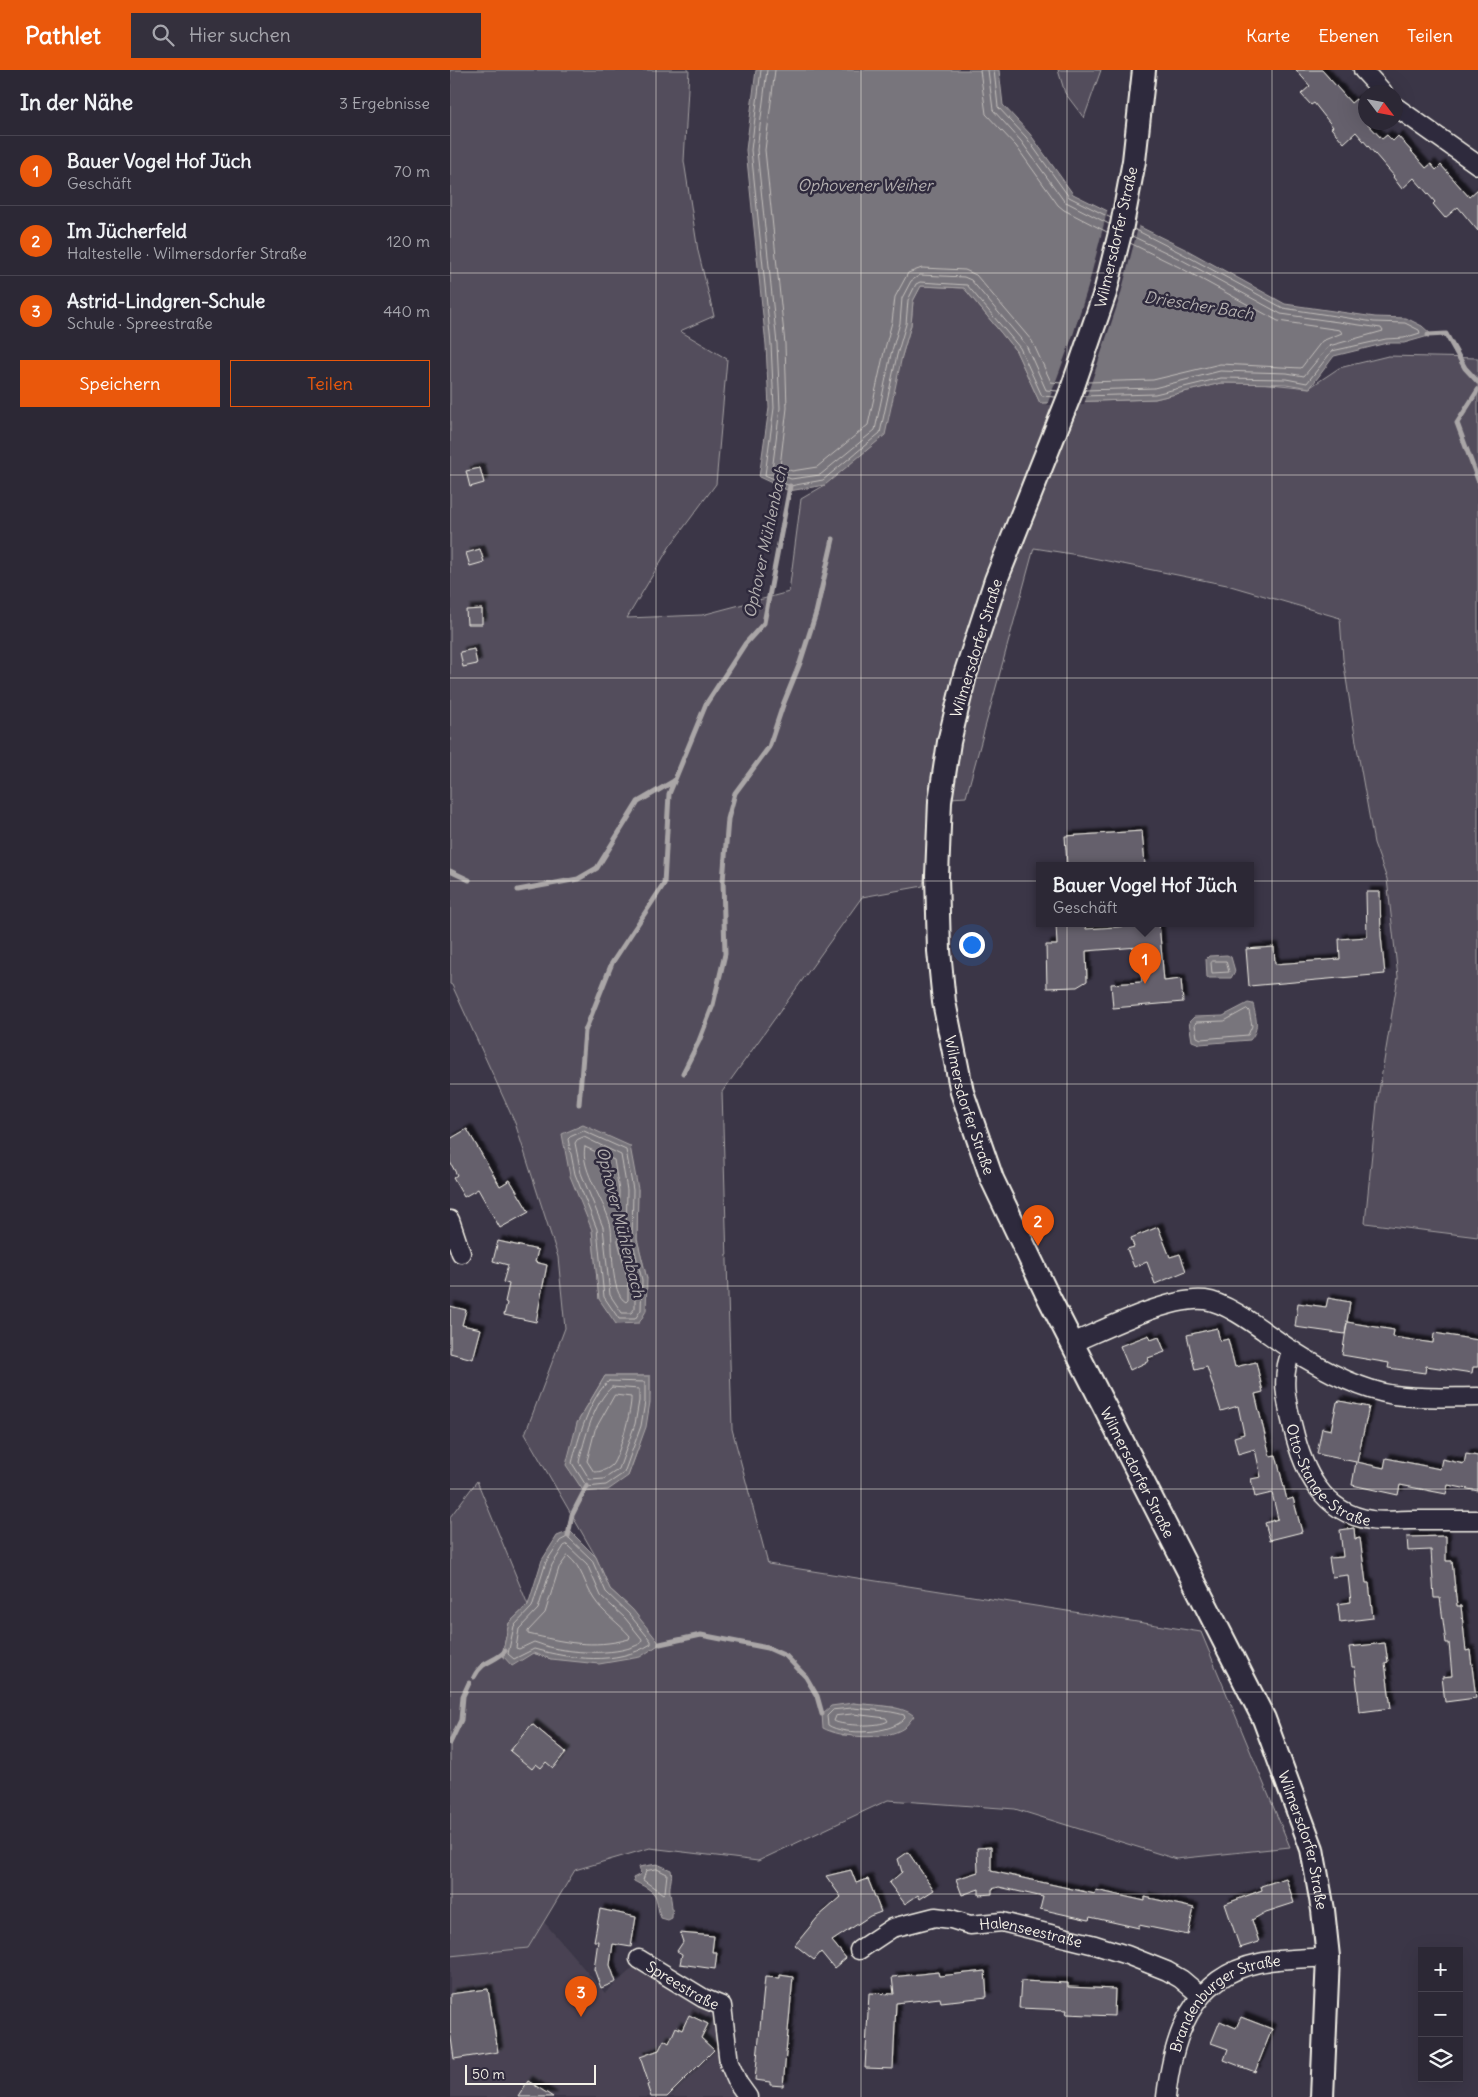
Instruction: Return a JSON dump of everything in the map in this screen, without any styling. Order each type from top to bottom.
[{"type":"street","name":"Wilmersdorfer Straße","points":[[1144,70],[1134,161],[1122,225],[1105,293],[1071,392],[996,580],[964,675],[949,742],[940,801],[937,914],[944,1002],[962,1092],[992,1179],[1072,1343],[1264,1719],[1312,1850],[1323,1910],[1328,1957],[1322,2097]]},
{"type":"street","points":[[1363,70],[1377,85]]},
{"type":"street","points":[[1403,112],[1478,165]]},
{"type":"street","points":[[450,1220],[461,1253]]},
{"type":"street","points":[[1072,1343],[1173,1302],[1206,1300],[1231,1311],[1320,1366],[1369,1388],[1415,1397],[1478,1397]]},
{"type":"street","name":"Otto-Stange-Straße","points":[[1292,1350],[1285,1369],[1284,1378],[1284,1388],[1290,1416],[1300,1456],[1312,1481],[1326,1498],[1337,1507],[1371,1520],[1478,1520]]},
{"type":"street","name":"Halenseestraße","points":[[859,1950],[892,1928],[935,1917],[951,1919],[970,1925],[984,1922],[1002,1922],[1095,1945],[1127,1955],[1167,1971],[1181,1979],[1200,1995]]},
{"type":"street","name":"Brandenburger Straße","points":[[1166,2097],[1172,2052],[1180,2030],[1200,1995],[1236,1970],[1259,1963],[1328,1957]]},
{"type":"street","name":"Spreestraße","points":[[639,1959],[703,1998],[722,2006],[728,2063],[738,2083],[748,2097]]},
{"type":"shaded area","points":[[450,70],[689,70],[684,161],[698,251],[714,316],[680,331],[727,359],[716,484],[670,546],[627,618],[702,615],[789,592],[801,499],[825,485],[902,356],[911,325],[913,301],[921,286],[964,288],[1016,351],[1040,403],[1155,399],[1221,383],[1261,383],[1309,388],[1339,368],[1388,356],[1478,358],[1478,1237],[1365,1223],[1377,1103],[1398,977],[1387,879],[1374,843],[1343,659],[1340,618],[1227,585],[1078,555],[1034,548],[966,797],[935,799],[923,886],[862,897],[722,1092],[732,1429],[768,1564],[1201,1632],[1290,1847],[1176,1859],[1015,1809],[888,1800],[758,1861],[650,1848],[575,1870],[528,1948],[450,1956],[450,1517],[477,1481],[528,1605],[509,1623],[502,1655],[533,1653],[551,1659],[633,1610],[610,1589],[596,1557],[525,1434],[565,1328],[558,1257],[515,1123],[450,984]],"holes":[[[638,1189],[637,1239],[647,1279],[599,1299],[592,1230]],[[605,1376],[650,1376],[647,1416],[628,1476],[577,1423]],[[853,1703],[878,1707],[894,1707],[903,1728],[885,1735],[842,1735]]]},
{"type":"shaded area","points":[[1058,70],[1101,70],[1084,118],[1065,93]]},
{"type":"shaded area","points":[[544,1922],[605,1993],[636,1965],[707,2007],[741,2097],[450,2097],[450,1956],[528,1948]]},
{"type":"water","name":"Ophovener Weiher","points":[[756,70],[999,70],[1003,105],[1030,134],[1073,194],[1187,250],[1285,304],[1375,317],[1406,318],[1422,326],[1432,335],[1404,343],[1387,343],[1334,356],[1310,388],[1286,384],[1221,383],[1155,399],[1040,403],[1016,351],[964,288],[921,286],[913,301],[911,325],[902,356],[885,435],[825,485],[789,491],[759,477],[769,408],[766,345],[746,150]]},
{"type":"water","points":[[1227,955],[1231,957],[1235,971],[1231,978],[1207,978],[1206,959],[1209,956]]},
{"type":"water","points":[[1248,1003],[1253,1004],[1256,1023],[1255,1032],[1250,1040],[1200,1044],[1192,1041],[1189,1022],[1194,1017],[1223,1016]]},
{"type":"water","points":[[583,1125],[630,1146],[638,1189],[637,1239],[647,1279],[646,1311],[639,1323],[616,1324],[599,1299],[592,1230],[570,1176],[562,1134]]},
{"type":"water","points":[[605,1376],[650,1376],[650,1402],[646,1427],[628,1476],[608,1490],[584,1492],[566,1465],[577,1423]]},
{"type":"water","points":[[570,1531],[596,1557],[610,1589],[633,1610],[660,1644],[640,1657],[599,1664],[551,1659],[533,1653],[512,1666],[502,1655],[509,1623],[528,1605],[542,1560],[557,1536]]},
{"type":"water","points":[[853,1703],[894,1708],[909,1712],[914,1716],[904,1728],[886,1735],[852,1736],[823,1728],[822,1714],[831,1706]]},
{"type":"water","points":[[657,1864],[671,1870],[672,1918],[668,1920],[661,1918],[655,1895],[634,1881],[633,1878],[641,1874],[639,1867]]},
{"type":"pier","points":[[1108,208],[1139,224],[1120,297],[1084,404],[1047,405],[1073,335],[1088,287]]},
{"type":"building","points":[[1296,70],[1322,70],[1351,103],[1356,99],[1358,101],[1358,130],[1374,130],[1382,139],[1387,135],[1393,141],[1398,136],[1426,168],[1431,164],[1436,170],[1441,165],[1469,197],[1478,189],[1478,231],[1458,207],[1445,218],[1433,204],[1435,202],[1414,178],[1402,189],[1394,176],[1356,132],[1344,143],[1314,103],[1311,105],[1301,94],[1310,86]]},
{"type":"building","points":[[480,468],[484,483],[470,487],[466,471]]},
{"type":"building","points":[[480,549],[484,562],[470,566],[466,553]]},
{"type":"building","points":[[482,609],[482,624],[467,624],[466,610]]},
{"type":"building","points":[[474,649],[477,664],[463,667],[460,652]]},
{"type":"building","points":[[1142,831],[1145,862],[1067,862],[1065,836]]},
{"type":"building","points":[[1366,892],[1380,892],[1381,936],[1385,974],[1249,986],[1246,949],[1274,947],[1275,964],[1340,959],[1339,939],[1367,937]]},
{"type":"building","points":[[1056,927],[1086,927],[1086,929],[1159,927],[1164,981],[1181,979],[1183,1002],[1113,1008],[1111,984],[1142,982],[1138,947],[1086,951],[1087,981],[1077,987],[1047,988],[1046,945],[1057,945]]},
{"type":"building","points":[[467,1129],[500,1186],[510,1180],[529,1212],[500,1228],[478,1189],[464,1197],[453,1178],[457,1175],[450,1162],[450,1139]]},
{"type":"building","points":[[1158,1227],[1170,1257],[1180,1254],[1186,1271],[1155,1284],[1147,1262],[1134,1267],[1127,1249],[1134,1247],[1131,1238]]},
{"type":"building","points":[[498,1241],[538,1250],[535,1262],[547,1265],[536,1322],[504,1315],[509,1284],[503,1282],[508,1265],[493,1261]]},
{"type":"building","points":[[1328,1298],[1350,1302],[1347,1322],[1394,1330],[1393,1337],[1433,1343],[1434,1333],[1478,1340],[1478,1367],[1473,1367],[1472,1373],[1426,1366],[1425,1373],[1388,1368],[1389,1363],[1342,1355],[1347,1323],[1345,1334],[1295,1327],[1298,1303],[1326,1307]]},
{"type":"building","points":[[450,1306],[466,1310],[462,1325],[481,1329],[473,1359],[450,1353]]},
{"type":"building","points":[[1217,1328],[1220,1341],[1228,1339],[1235,1367],[1256,1362],[1263,1392],[1255,1394],[1270,1456],[1276,1455],[1287,1500],[1293,1498],[1302,1532],[1270,1540],[1265,1523],[1278,1519],[1272,1493],[1255,1497],[1251,1479],[1261,1477],[1255,1449],[1238,1454],[1234,1437],[1244,1434],[1238,1406],[1221,1411],[1207,1367],[1195,1370],[1187,1335]]},
{"type":"building","points":[[1149,1335],[1151,1340],[1159,1337],[1165,1352],[1148,1358],[1149,1361],[1130,1370],[1120,1346]]},
{"type":"building","points":[[1337,1402],[1369,1407],[1357,1462],[1384,1468],[1386,1458],[1440,1469],[1442,1459],[1464,1464],[1466,1454],[1478,1456],[1478,1491],[1448,1485],[1446,1494],[1400,1485],[1398,1495],[1352,1485],[1356,1462],[1317,1454],[1322,1428],[1331,1430]]},
{"type":"building","points":[[1354,1528],[1355,1539],[1360,1538],[1366,1583],[1369,1583],[1373,1618],[1340,1622],[1338,1604],[1351,1602],[1348,1575],[1332,1577],[1329,1558],[1343,1557],[1340,1530]]},
{"type":"building","points":[[1446,1536],[1446,1561],[1452,1561],[1457,1606],[1461,1606],[1466,1651],[1470,1650],[1476,1698],[1445,1702],[1442,1677],[1452,1676],[1449,1643],[1446,1643],[1440,1598],[1434,1598],[1431,1550],[1408,1551],[1407,1537]]},
{"type":"building","points":[[1385,1643],[1388,1662],[1385,1663],[1391,1708],[1360,1712],[1355,1667],[1352,1667],[1349,1647]]},
{"type":"building","points":[[532,1724],[566,1752],[553,1768],[546,1762],[541,1768],[536,1764],[532,1769],[510,1751]]},
{"type":"building","points":[[991,1847],[991,1871],[1095,1894],[1096,1890],[1145,1901],[1145,1897],[1194,1908],[1188,1935],[1139,1925],[1139,1928],[1090,1917],[1089,1920],[1040,1909],[1043,1897],[999,1887],[992,1889],[992,1894],[979,1895],[979,1889],[962,1895],[956,1879],[978,1872],[977,1848]]},
{"type":"building","points":[[908,1852],[934,1890],[920,1899],[918,1895],[905,1904],[889,1883],[902,1872],[898,1859]]},
{"type":"building","points":[[851,1870],[856,1883],[868,1879],[881,1912],[870,1916],[832,1941],[846,1958],[834,1968],[821,1952],[814,1960],[795,1945],[818,1917],[841,1897],[826,1876]]},
{"type":"building","points":[[1286,1878],[1294,1903],[1266,1912],[1252,1920],[1259,1942],[1240,1948],[1225,1904],[1262,1890],[1261,1886]]},
{"type":"building","points":[[600,1909],[636,1917],[631,1947],[613,1944],[610,1965],[616,1982],[601,1988],[594,1969],[598,1941],[594,1941]]},
{"type":"building","points":[[680,1933],[714,1936],[712,1952],[717,1952],[715,1969],[680,1964],[682,1954],[677,1951],[683,1942]]},
{"type":"building","points":[[985,1971],[987,1997],[941,2002],[940,1998],[896,2003],[893,2069],[865,2068],[869,1993],[894,1994],[892,1977],[938,1972],[939,1976]]},
{"type":"building","points":[[780,1975],[793,1977],[783,2086],[770,2085],[770,2082],[755,2080],[765,1977],[780,1978]]},
{"type":"building","points":[[1021,1981],[1068,1983],[1068,1987],[1115,1989],[1114,2016],[1066,2014],[1067,2010],[1019,2008]]},
{"type":"building","points":[[488,1989],[498,2052],[454,2059],[450,2031],[450,1994]]},
{"type":"building","points":[[689,2015],[708,2024],[701,2038],[714,2050],[667,2097],[651,2097],[647,2085],[649,2084],[640,2057],[659,2050],[664,2040],[669,2043],[676,2027],[682,2030]]},
{"type":"building","points":[[1241,2017],[1272,2029],[1255,2072],[1224,2060],[1228,2049],[1211,2043],[1220,2021],[1236,2028]]},
{"type":"building","points":[[528,2081],[553,2097],[518,2097]]},
{"type":"waterway","name":"Driescher Bach","points":[[1428,335],[1446,334],[1465,368],[1478,382]]},
{"type":"waterway","name":"Driescher Bach","points":[[1478,390],[1457,423],[1478,480]]},
{"type":"waterway","name":"Ophover Mühlenbach","points":[[579,1104],[585,1031],[612,963],[664,884],[669,794],[706,704],[745,644],[764,623],[790,486]]},
{"type":"waterway","points":[[683,1073],[699,1041],[713,1005],[725,954],[723,881],[728,819],[735,793],[769,747],[816,613],[833,539]]},
{"type":"waterway","points":[[518,890],[578,879],[597,868],[638,802],[674,781]]},
{"type":"waterway","points":[[450,871],[469,880]]},
{"type":"waterway","points":[[568,1536],[572,1515],[587,1486]]},
{"type":"waterway","points":[[660,1644],[701,1635],[768,1648],[786,1656],[806,1677],[817,1696],[822,1714]]},
{"type":"waterway","name":"Ophover Mühlenbach","points":[[474,1677],[481,1667],[505,1651]]},
{"type":"waterway","name":"Ophover Mühlenbach","points":[[450,1743],[461,1720],[463,1696],[469,1683]]},
{"type":"place","name":"Bauer Vogel Hof Jüch","points":[[1145,984]]},
{"type":"place","name":"Im Jücherfeld","points":[[1038,1246]]},
{"type":"place","name":"Astrid-Lindgren-Schule","points":[[581,2017]]}]
